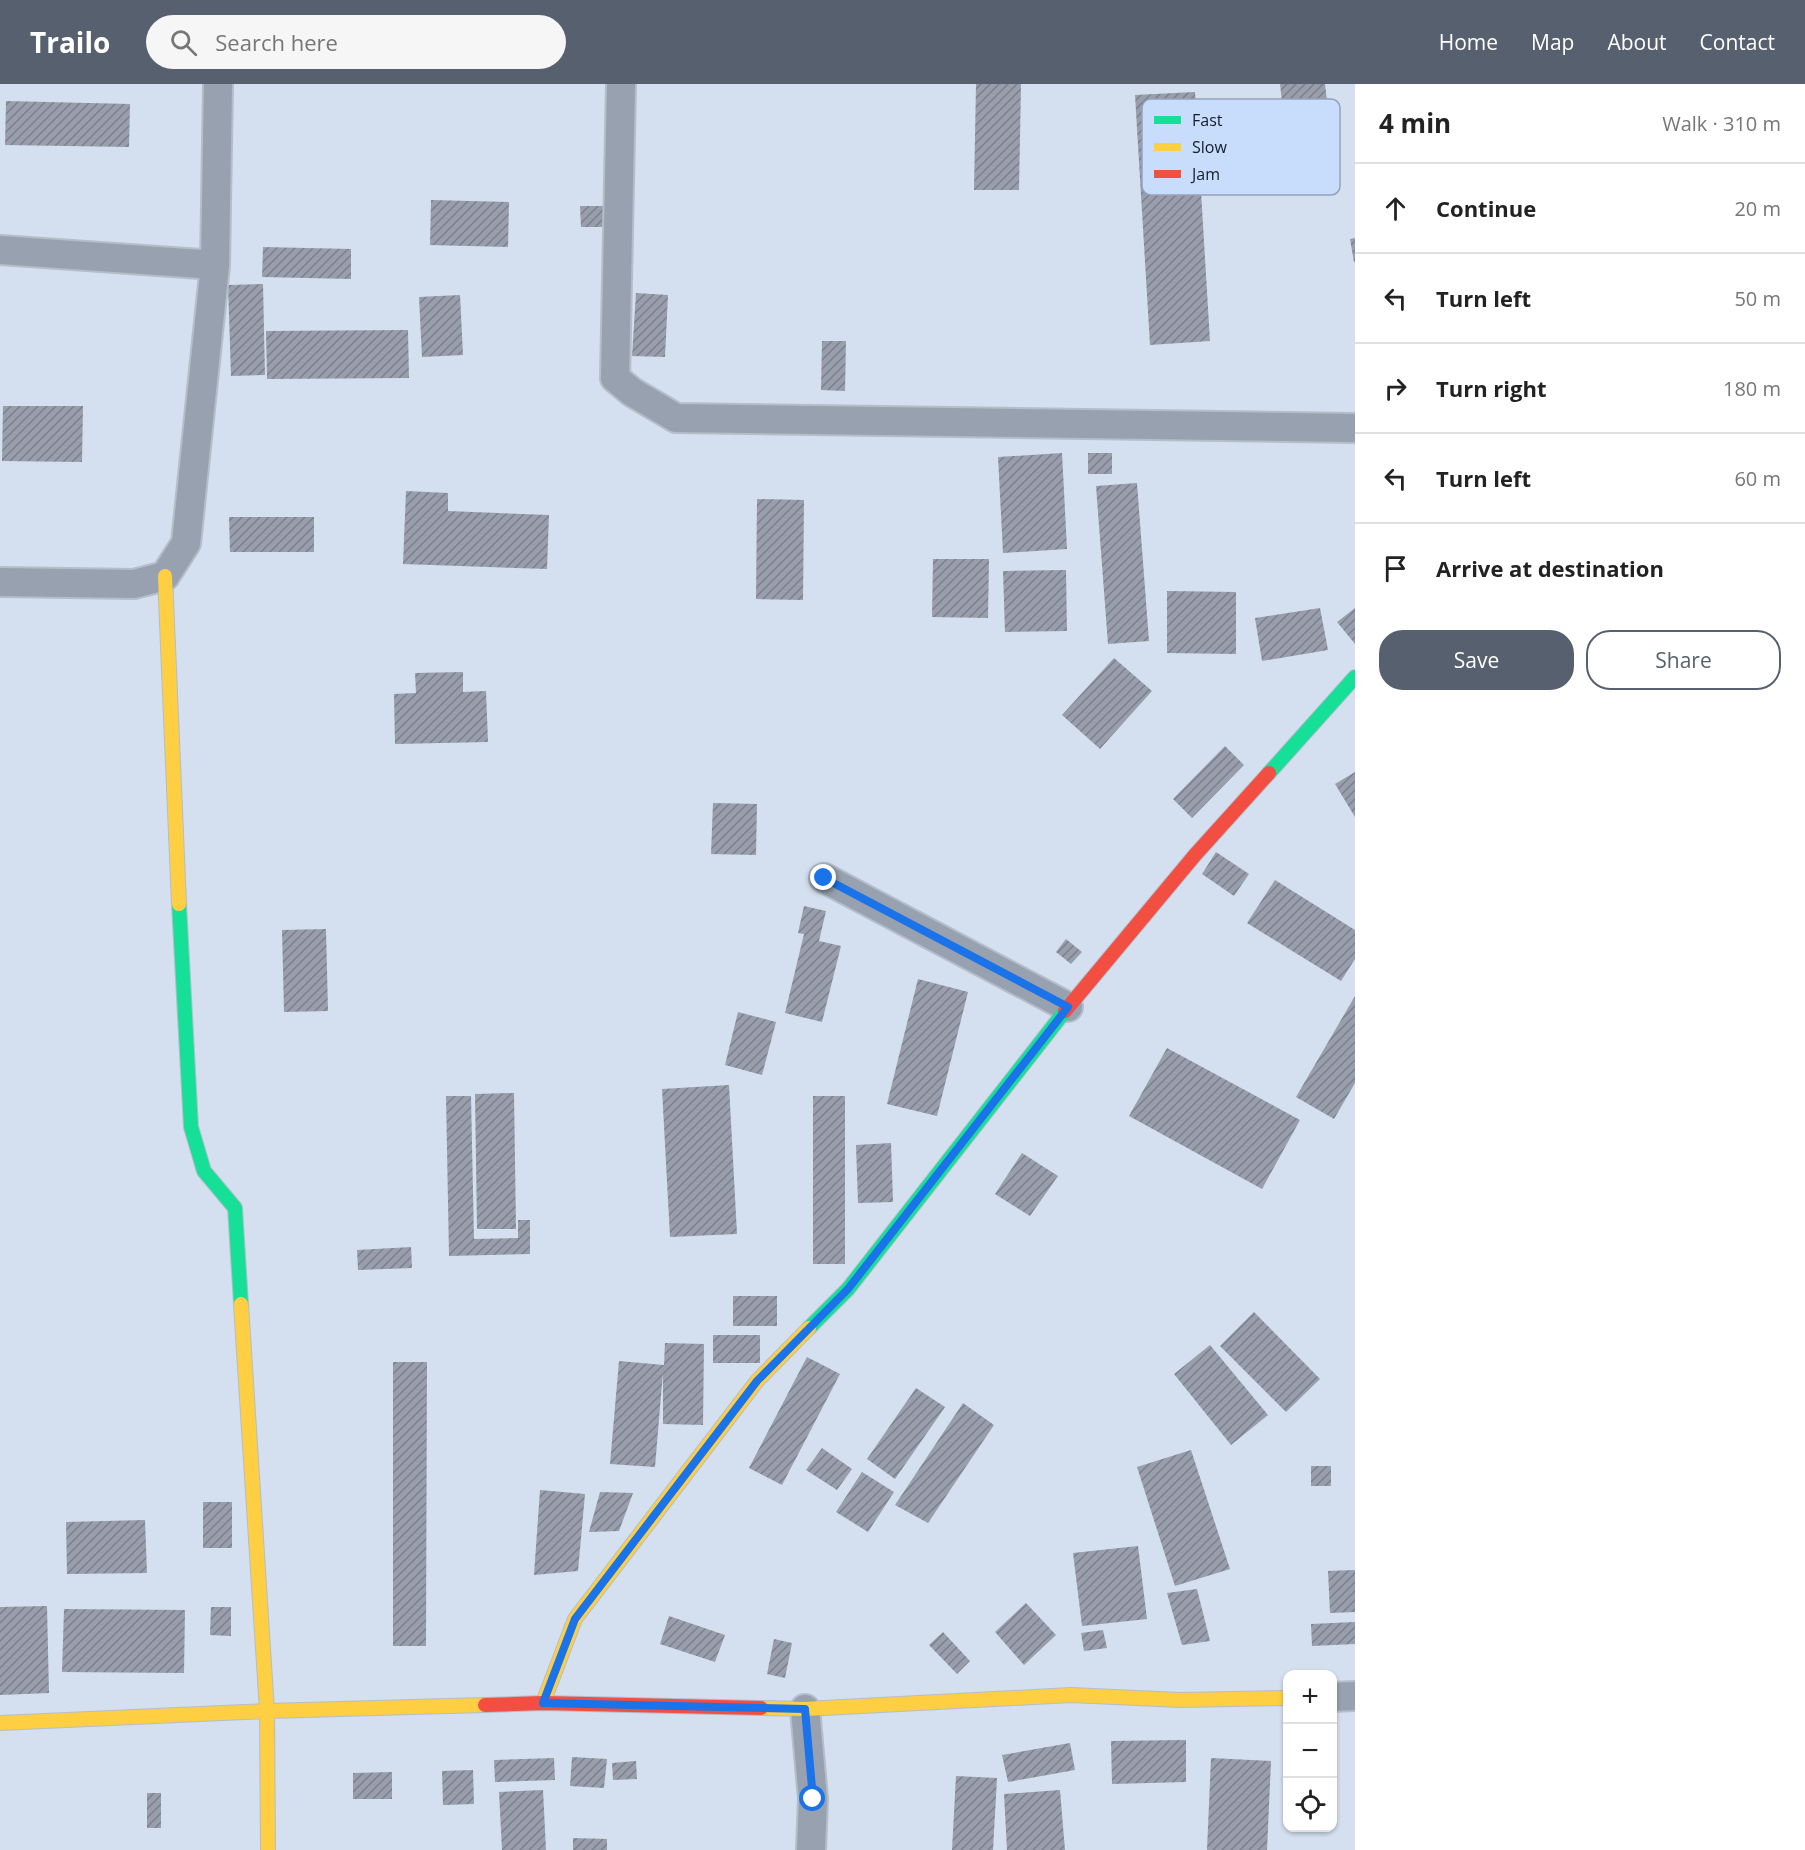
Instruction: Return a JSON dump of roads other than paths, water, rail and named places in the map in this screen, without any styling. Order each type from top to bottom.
[{"type":"street","points":[[218,84],[215,265],[186,543],[165,576],[177,871],[191,1127],[204,1171],[236,1208],[267,1711],[268,1850]]},
{"type":"street","points":[[621,84],[615,378],[632,392],[676,418],[1355,428]]},
{"type":"street","points":[[0,250],[215,265]]},
{"type":"street","points":[[0,582],[135,584],[165,576]]},
{"type":"street","points":[[543,1703],[575,1619],[757,1381],[848,1289],[1068,1007],[1195,855],[1355,676]]},
{"type":"street","points":[[824,878],[1068,1007]]},
{"type":"street","points":[[0,1724],[267,1711],[543,1703],[805,1709],[1071,1695],[1180,1700],[1283,1698]]},
{"type":"street","points":[[1337,1696],[1355,1696]]},
{"type":"street","points":[[805,1709],[813,1799],[811,1850]]}]
